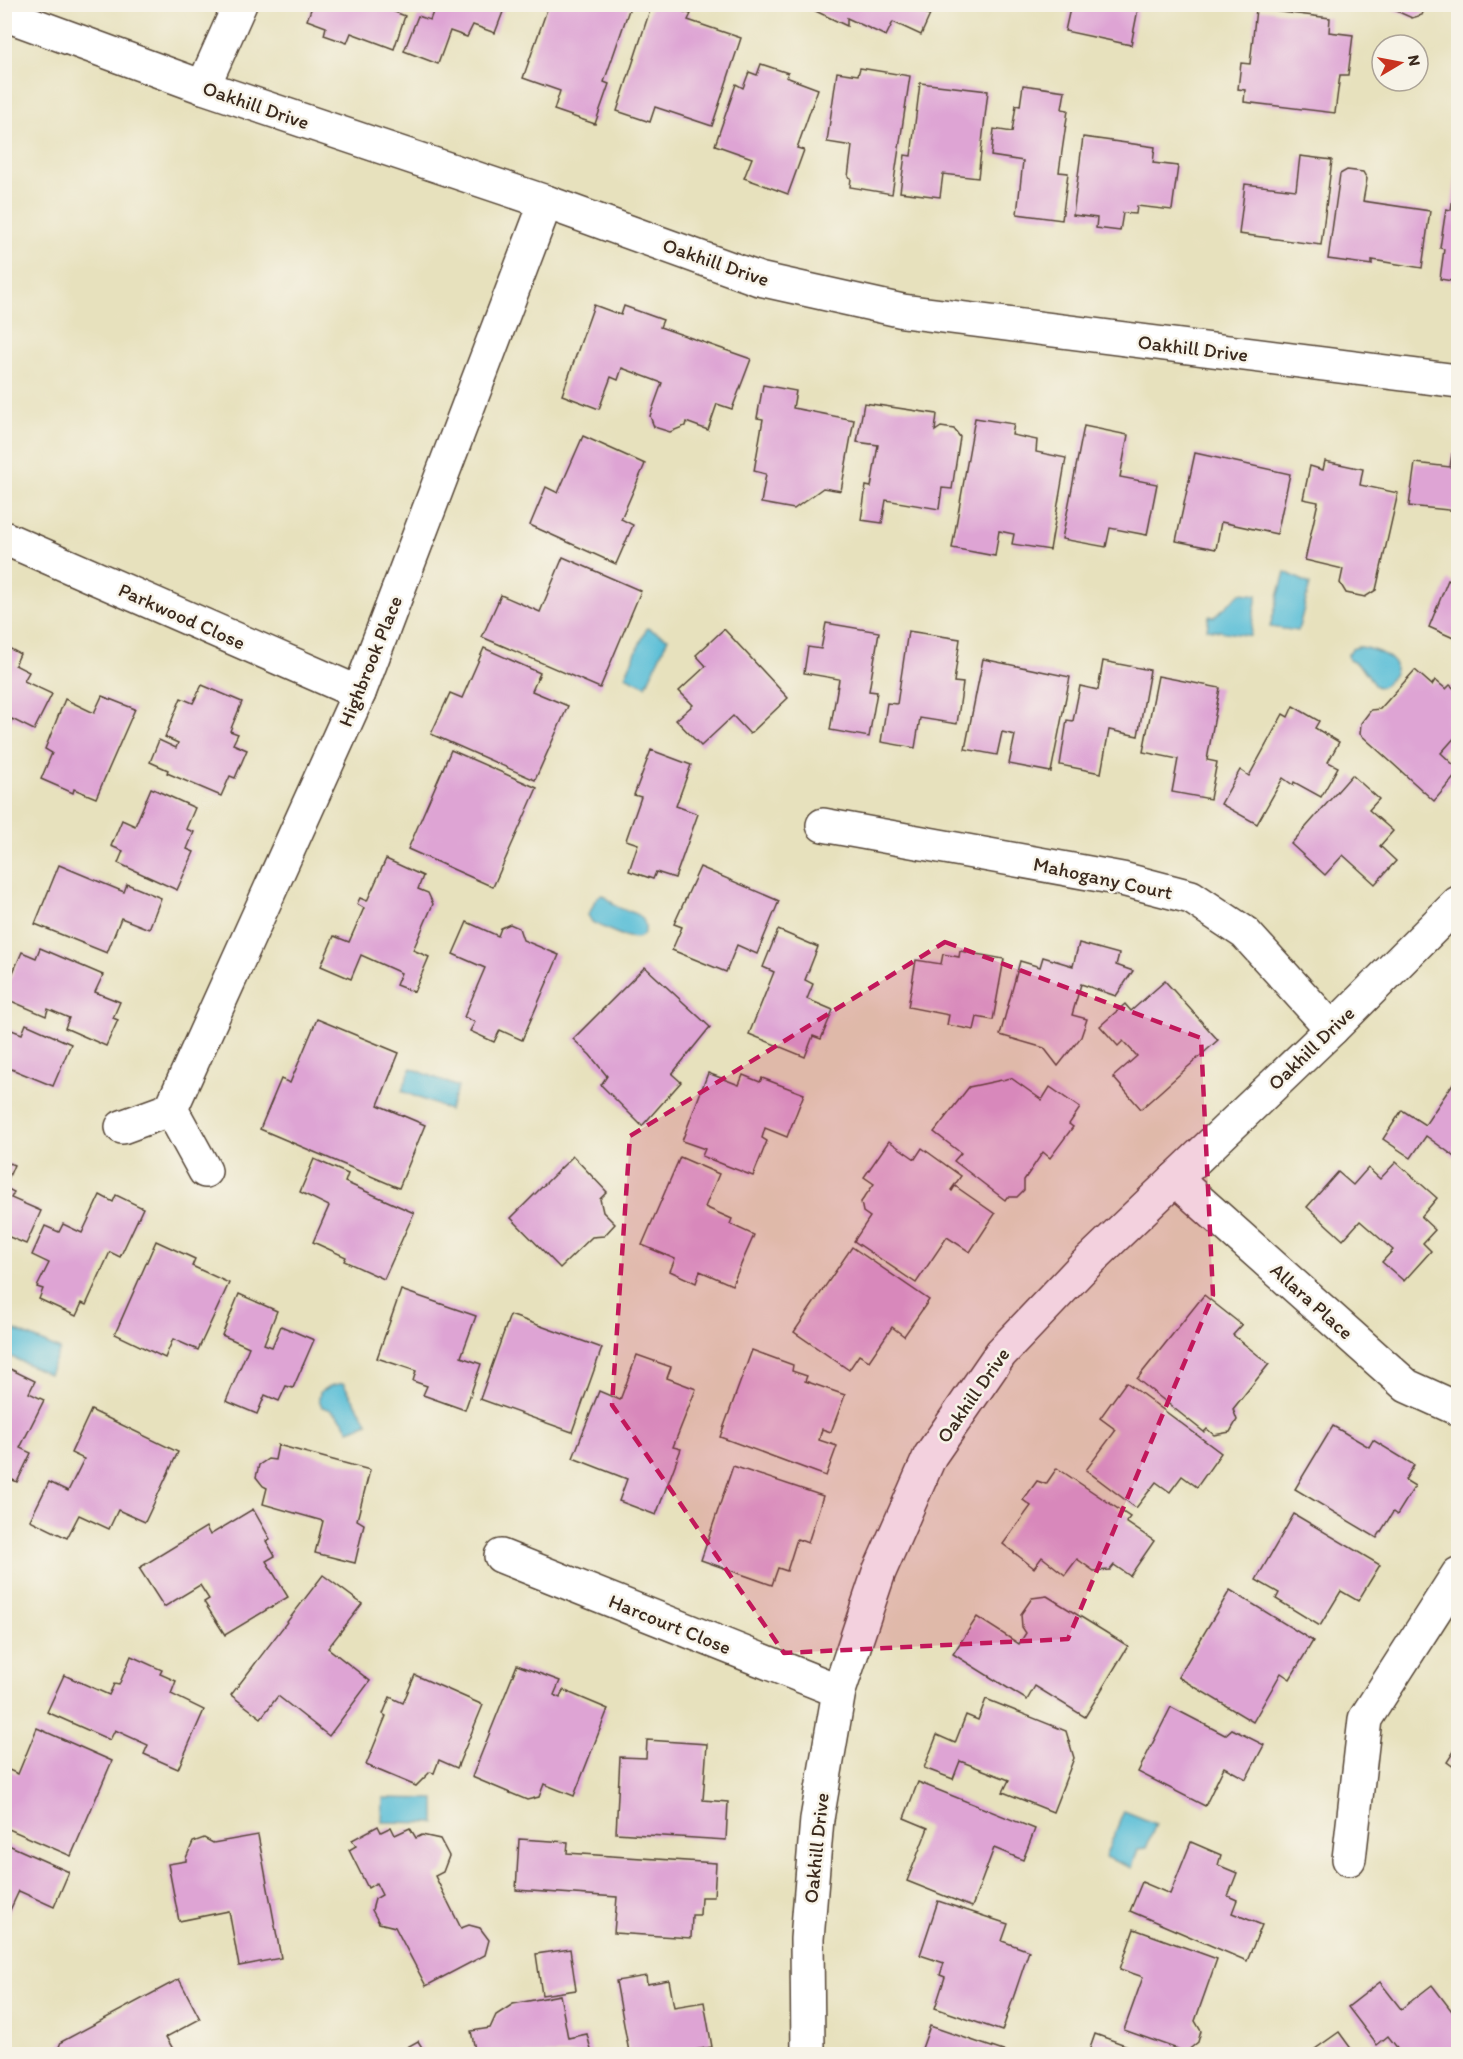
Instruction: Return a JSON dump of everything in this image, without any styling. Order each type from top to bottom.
[{"type":"street","points":[[203,87],[240,4]]},
{"type":"street","name":"Oakhill Drive","points":[[4,14],[203,87],[546,202],[759,279],[903,311],[1458,381]]},
{"type":"street","name":"Highbrook Place","points":[[171,1109],[359,693],[546,202]]},
{"type":"street","name":"Parkwood Close","points":[[4,538],[359,693]]},
{"type":"street","name":"Mahogany Court","points":[[823,825],[1122,879],[1191,897],[1245,933],[1332,1029]]},
{"type":"street","name":"Oakhill Drive","points":[[808,2055],[807,1939],[817,1819],[839,1691],[879,1572],[930,1456],[1001,1353],[1082,1268],[1332,1029],[1458,903]]},
{"type":"street","points":[[122,1127],[171,1109],[205,1171]]},
{"type":"street","name":"Allara Place","points":[[1175,1179],[1407,1386],[1458,1409]]},
{"type":"street","name":"Harcourt Close","points":[[501,1556],[839,1691]]},
{"type":"street","points":[[1349,1859],[1365,1719],[1458,1574]]},
{"type":"highlighted area","points":[[945,942],[1201,1038],[1213,1295],[1068,1639],[784,1653],[612,1405],[630,1136]]},
{"type":"water","points":[[1285,572],[1310,584],[1298,631],[1270,627]]},
{"type":"water","points":[[1241,593],[1257,595],[1250,636],[1207,629],[1209,616],[1214,617]]},
{"type":"water","points":[[647,628],[668,638],[646,686],[625,676]]},
{"type":"water","points":[[1358,647],[1379,652],[1393,661],[1394,672],[1386,684],[1376,686],[1357,664],[1349,660],[1348,654],[1352,649]]},
{"type":"water","points":[[602,895],[619,908],[641,917],[645,927],[642,936],[637,938],[621,935],[592,922],[588,915],[596,899]]},
{"type":"water","points":[[411,1068],[458,1087],[449,1110],[402,1091]]},
{"type":"water","points":[[15,1330],[60,1350],[49,1374],[5,1354]]},
{"type":"water","points":[[343,1383],[368,1423],[349,1430],[331,1410],[322,1407],[319,1399],[320,1392],[330,1386]]},
{"type":"water","points":[[383,1798],[435,1799],[435,1823],[382,1822]]},
{"type":"water","points":[[1124,1811],[1156,1824],[1146,1848],[1138,1849],[1132,1868],[1105,1857]]},
{"type":"building","points":[[313,4],[382,4],[382,7],[405,16],[394,49],[351,33],[347,43],[324,35],[326,27],[307,20]]},
{"type":"building","points":[[436,4],[506,4],[495,33],[473,25],[467,37],[450,31],[438,64],[404,51],[418,16],[430,20]]},
{"type":"building","points":[[549,4],[631,4],[604,82],[609,84],[595,124],[554,110],[560,91],[523,78]]},
{"type":"building","points":[[652,4],[660,4],[691,14],[688,20],[741,38],[712,126],[655,107],[650,122],[617,111]]},
{"type":"building","points":[[805,4],[927,4],[923,12],[930,15],[921,35],[893,22],[886,36],[847,18],[847,26]]},
{"type":"building","points":[[1071,4],[1139,4],[1131,45],[1065,31]]},
{"type":"building","points":[[1383,5],[1426,5],[1422,15],[1412,18]]},
{"type":"building","points":[[1256,9],[1330,18],[1329,32],[1353,35],[1348,75],[1340,75],[1335,113],[1244,102],[1245,90],[1238,89],[1241,63],[1250,64]]},
{"type":"building","points":[[761,64],[788,73],[786,77],[818,89],[797,148],[804,150],[788,194],[744,178],[752,158],[715,145],[736,84],[743,88],[749,72],[757,75]]},
{"type":"building","points":[[860,68],[910,76],[892,194],[850,187],[851,178],[848,177],[852,146],[827,142],[837,72],[858,75]]},
{"type":"building","points":[[920,83],[988,91],[978,178],[943,174],[940,197],[900,192],[905,155],[911,156]]},
{"type":"building","points":[[1023,85],[1065,91],[1062,109],[1068,110],[1059,172],[1068,173],[1062,220],[1017,214],[1023,161],[991,156],[994,129],[1012,132],[1016,105],[1020,106]]},
{"type":"building","points":[[1083,137],[1155,147],[1153,163],[1178,166],[1172,210],[1137,206],[1136,214],[1123,213],[1120,231],[1096,228],[1097,218],[1073,215]]},
{"type":"building","points":[[1300,156],[1332,160],[1321,245],[1239,234],[1245,184],[1296,190]]},
{"type":"building","points":[[1457,169],[1458,282],[1440,279],[1444,249],[1440,248],[1446,209],[1451,210]]},
{"type":"building","points":[[1347,170],[1363,172],[1367,179],[1363,201],[1430,211],[1422,268],[1372,260],[1372,265],[1328,259],[1340,174]]},
{"type":"building","points":[[594,305],[621,315],[624,306],[663,320],[660,327],[751,359],[732,409],[717,404],[708,430],[686,422],[685,426],[670,432],[654,427],[650,416],[662,383],[622,368],[618,380],[611,377],[599,409],[562,395]]},
{"type":"building","points":[[763,385],[796,391],[793,408],[854,420],[841,491],[823,488],[794,509],[761,503],[766,474],[754,471],[763,419],[757,418]]},
{"type":"building","points":[[864,403],[937,414],[935,431],[941,427],[954,429],[960,437],[952,489],[942,488],[939,509],[886,500],[882,523],[861,520],[866,486],[871,487],[878,445],[857,442]]},
{"type":"building","points":[[975,418],[1014,424],[1012,435],[1037,440],[1036,452],[1066,458],[1050,550],[1012,544],[1014,534],[999,531],[995,556],[952,548]]},
{"type":"building","points":[[1084,426],[1128,435],[1120,477],[1157,484],[1147,535],[1110,528],[1106,547],[1062,539]]},
{"type":"building","points":[[583,436],[645,464],[621,519],[633,525],[616,564],[530,525],[546,487],[558,493]]},
{"type":"building","points":[[1195,453],[1290,474],[1277,534],[1221,522],[1216,549],[1176,541]]},
{"type":"building","points":[[1452,454],[1458,455],[1458,511],[1409,506],[1415,463],[1450,467]]},
{"type":"building","points":[[1325,461],[1363,469],[1360,485],[1398,493],[1376,590],[1365,597],[1346,593],[1340,583],[1343,569],[1305,560],[1318,502],[1303,499],[1310,466],[1323,470]]},
{"type":"building","points":[[563,557],[641,591],[600,688],[482,637],[501,595],[540,612]]},
{"type":"building","points":[[1448,580],[1458,585],[1458,640],[1429,627]]},
{"type":"building","points":[[826,623],[879,632],[869,691],[877,692],[869,737],[830,730],[839,679],[804,673],[808,647],[821,649]]},
{"type":"building","points":[[724,629],[788,698],[750,734],[733,716],[701,746],[676,720],[693,705],[679,691],[706,666],[696,655]]},
{"type":"building","points":[[908,631],[960,639],[954,682],[963,683],[957,724],[920,718],[915,748],[881,742],[887,703],[897,704]]},
{"type":"building","points":[[5,646],[20,654],[15,665],[29,672],[24,681],[52,694],[34,730],[12,719],[5,735]]},
{"type":"building","points":[[484,648],[540,673],[532,691],[568,706],[535,780],[431,734],[450,693],[462,698]]},
{"type":"building","points":[[983,659],[1070,677],[1051,772],[1009,764],[1015,735],[1002,732],[997,755],[965,749]]},
{"type":"building","points":[[1103,661],[1150,670],[1138,736],[1109,730],[1101,773],[1060,765],[1067,720],[1073,721],[1080,686],[1098,690]]},
{"type":"building","points":[[1415,670],[1432,685],[1435,680],[1446,689],[1450,685],[1458,692],[1458,734],[1441,753],[1458,769],[1458,773],[1434,801],[1360,734],[1361,723],[1371,710],[1380,709]]},
{"type":"building","points":[[1158,676],[1220,688],[1207,760],[1217,762],[1210,799],[1172,792],[1178,759],[1143,752]]},
{"type":"building","points":[[202,685],[242,702],[230,731],[238,734],[233,744],[247,750],[235,778],[230,776],[221,796],[167,773],[168,770],[150,762],[159,740],[176,748],[178,743],[165,737],[181,698],[193,703]]},
{"type":"building","points":[[102,696],[135,709],[96,798],[74,789],[73,793],[41,779],[52,753],[45,749],[65,699],[94,713]]},
{"type":"building","points":[[1293,706],[1319,721],[1315,728],[1339,742],[1328,762],[1338,767],[1321,797],[1283,778],[1257,824],[1221,804],[1240,770],[1249,776],[1283,714],[1288,717]]},
{"type":"building","points":[[451,750],[537,788],[493,887],[408,849]]},
{"type":"building","points":[[651,750],[691,765],[676,806],[698,814],[675,878],[656,872],[653,879],[629,871],[638,844],[626,840],[641,797],[634,795]]},
{"type":"building","points":[[1352,775],[1379,799],[1369,810],[1393,831],[1380,846],[1396,861],[1375,884],[1343,855],[1325,875],[1291,844]]},
{"type":"building","points":[[151,788],[195,808],[186,829],[194,832],[187,849],[194,852],[177,890],[118,863],[123,851],[111,846],[122,820],[135,826]]},
{"type":"building","points":[[386,859],[423,876],[418,889],[428,893],[433,904],[413,950],[429,957],[414,992],[396,985],[401,973],[361,955],[351,979],[321,966],[334,936],[349,942],[364,908],[357,904],[360,898],[367,901]]},
{"type":"building","points":[[59,865],[124,892],[127,884],[161,898],[149,929],[121,918],[107,953],[35,924]]},
{"type":"building","points":[[700,867],[779,901],[757,954],[737,945],[726,972],[672,950],[682,927],[674,924]]},
{"type":"building","points":[[467,922],[498,936],[501,928],[510,924],[519,928],[523,940],[559,955],[522,1040],[500,1030],[494,1042],[470,1031],[475,1022],[464,1017],[485,968],[453,954]]},
{"type":"building","points":[[778,930],[818,947],[805,980],[813,984],[807,999],[833,1010],[821,1039],[813,1036],[805,1057],[749,1034],[774,972],[763,967]]},
{"type":"building","points":[[1079,943],[1119,954],[1116,965],[1133,971],[1116,996],[1081,984],[1072,1015],[1087,1019],[1081,1037],[1058,1066],[1044,1048],[1000,1035],[1020,961],[1040,967],[1043,957],[1073,966]]},
{"type":"building","points":[[40,948],[103,975],[95,992],[120,1002],[113,1018],[118,1020],[106,1046],[65,1028],[69,1018],[48,1009],[46,1016],[4,998],[4,993],[22,952],[36,958]]},
{"type":"building","points":[[960,951],[1004,959],[993,1020],[977,1017],[974,1030],[947,1025],[949,1015],[908,1007],[916,960],[941,964],[943,954],[959,957]]},
{"type":"building","points":[[645,967],[710,1027],[672,1074],[681,1082],[642,1126],[601,1085],[607,1076],[573,1039]]},
{"type":"building","points":[[1165,981],[1218,1040],[1141,1109],[1113,1077],[1137,1056],[1123,1041],[1118,1046],[1100,1026],[1125,1004],[1131,1011]]},
{"type":"building","points":[[317,1019],[399,1053],[378,1105],[425,1125],[399,1188],[260,1129],[281,1079],[290,1083]]},
{"type":"building","points":[[26,1024],[71,1044],[53,1086],[4,1066],[4,1027],[22,1034]]},
{"type":"building","points":[[708,1073],[739,1085],[743,1075],[760,1082],[762,1078],[804,1094],[787,1137],[765,1128],[762,1138],[767,1141],[753,1176],[702,1156],[705,1149],[682,1141]]},
{"type":"building","points":[[1458,1076],[1458,1159],[1426,1136],[1411,1158],[1383,1139],[1402,1110],[1425,1125]]},
{"type":"building","points":[[1011,1078],[1042,1100],[1050,1087],[1080,1108],[1069,1124],[1073,1127],[1050,1158],[1043,1152],[1024,1180],[1024,1190],[1017,1197],[1007,1197],[1005,1200],[954,1161],[961,1153],[934,1132],[969,1087]]},
{"type":"building","points":[[889,1141],[915,1159],[922,1148],[961,1176],[951,1190],[952,1191],[955,1186],[995,1214],[970,1252],[947,1237],[916,1283],[854,1241],[870,1217],[863,1212],[861,1202],[874,1184],[864,1177]]},
{"type":"building","points":[[573,1156],[607,1192],[600,1199],[603,1212],[615,1224],[604,1236],[592,1237],[560,1268],[511,1218]]},
{"type":"building","points":[[680,1157],[719,1174],[705,1207],[732,1219],[730,1224],[754,1235],[732,1285],[700,1271],[696,1283],[670,1271],[675,1259],[642,1245]]},
{"type":"building","points":[[314,1159],[348,1174],[345,1182],[414,1213],[384,1279],[344,1261],[346,1257],[313,1242],[329,1206],[300,1192]]},
{"type":"building","points":[[4,1161],[14,1165],[5,1186],[4,1186]]},
{"type":"building","points":[[1396,1162],[1437,1198],[1421,1217],[1435,1230],[1423,1243],[1431,1251],[1404,1281],[1382,1262],[1393,1250],[1360,1221],[1343,1240],[1307,1207],[1338,1172],[1353,1185],[1368,1168],[1380,1179]]},
{"type":"building","points":[[4,1187],[14,1192],[11,1198],[41,1211],[26,1244],[7,1236],[4,1243]]},
{"type":"building","points":[[100,1195],[113,1202],[116,1195],[143,1208],[120,1257],[110,1252],[86,1305],[82,1303],[76,1316],[39,1299],[43,1289],[37,1287],[49,1263],[32,1255],[45,1226],[59,1232],[63,1224],[82,1233]]},
{"type":"building","points":[[156,1241],[195,1259],[192,1266],[229,1283],[198,1350],[173,1339],[165,1358],[115,1334]]},
{"type":"building","points":[[852,1247],[929,1300],[904,1336],[892,1327],[869,1361],[859,1355],[849,1370],[794,1332]]},
{"type":"building","points":[[401,1290],[476,1316],[461,1357],[481,1364],[465,1410],[423,1395],[427,1386],[413,1381],[416,1371],[377,1358]]},
{"type":"building","points":[[239,1294],[277,1311],[264,1344],[272,1347],[281,1326],[314,1340],[293,1388],[286,1386],[279,1401],[265,1395],[257,1414],[226,1401],[249,1347],[222,1335]]},
{"type":"building","points":[[1204,1295],[1242,1325],[1233,1335],[1269,1364],[1233,1409],[1237,1420],[1230,1432],[1214,1435],[1207,1429],[1204,1432],[1137,1379]]},
{"type":"building","points":[[510,1315],[602,1348],[572,1432],[480,1399]]},
{"type":"building","points":[[752,1350],[793,1365],[792,1371],[807,1376],[805,1381],[845,1395],[831,1432],[822,1429],[819,1440],[837,1446],[826,1476],[720,1437]]},
{"type":"building","points":[[637,1355],[671,1367],[667,1378],[696,1389],[673,1447],[681,1449],[656,1515],[619,1501],[627,1479],[573,1458],[599,1391],[620,1400]]},
{"type":"building","points":[[4,1366],[35,1381],[29,1393],[44,1400],[20,1448],[31,1453],[17,1482],[4,1476]]},
{"type":"building","points":[[1126,1382],[1221,1453],[1197,1487],[1182,1476],[1170,1492],[1156,1482],[1136,1508],[1086,1470],[1116,1430],[1100,1418]]},
{"type":"building","points":[[91,1410],[178,1452],[145,1522],[118,1510],[109,1529],[79,1515],[67,1538],[30,1520],[49,1482],[68,1491],[84,1459],[71,1453]]},
{"type":"building","points":[[1333,1426],[1369,1447],[1373,1440],[1414,1465],[1405,1480],[1415,1486],[1397,1515],[1393,1512],[1377,1538],[1295,1489]]},
{"type":"building","points":[[278,1445],[370,1470],[357,1520],[364,1524],[355,1563],[315,1553],[323,1521],[263,1504],[267,1488],[256,1477],[259,1465],[268,1459],[275,1460]]},
{"type":"building","points":[[733,1466],[823,1496],[808,1543],[797,1539],[787,1571],[778,1568],[772,1585],[701,1560]]},
{"type":"building","points":[[1057,1468],[1130,1517],[1126,1522],[1154,1541],[1130,1576],[1114,1565],[1110,1570],[1094,1571],[1077,1559],[1065,1575],[1042,1557],[1034,1568],[1003,1544],[1031,1506],[1023,1500],[1037,1481],[1046,1484]]},
{"type":"building","points":[[253,1509],[270,1539],[266,1541],[275,1556],[266,1561],[288,1597],[225,1635],[204,1602],[209,1599],[200,1585],[164,1607],[139,1568],[206,1527],[210,1535]]},
{"type":"building","points":[[1294,1514],[1380,1565],[1358,1601],[1341,1591],[1320,1626],[1276,1599],[1279,1593],[1256,1580]]},
{"type":"building","points":[[323,1575],[362,1604],[328,1648],[370,1681],[329,1736],[278,1696],[261,1718],[231,1695]]},
{"type":"building","points":[[1230,1590],[1313,1641],[1290,1679],[1281,1673],[1253,1722],[1178,1677]]},
{"type":"building","points":[[1047,1596],[1128,1646],[1085,1717],[1035,1686],[1027,1700],[953,1654],[977,1617],[1019,1644],[1026,1633],[1022,1627],[1021,1614],[1032,1598]]},
{"type":"building","points":[[131,1656],[162,1670],[160,1674],[176,1681],[171,1694],[204,1710],[178,1769],[144,1754],[148,1745],[115,1730],[110,1740],[47,1712],[64,1675],[109,1695],[114,1684],[119,1685]]},
{"type":"building","points":[[517,1665],[560,1681],[554,1695],[560,1698],[563,1690],[608,1709],[574,1796],[544,1784],[539,1797],[527,1800],[472,1777]]},
{"type":"building","points":[[415,1675],[483,1705],[457,1768],[439,1760],[434,1773],[430,1772],[416,1786],[366,1765],[386,1716],[383,1714],[390,1697],[403,1703]]},
{"type":"building","points":[[986,1699],[1066,1731],[1074,1758],[1053,1812],[1003,1792],[1009,1780],[960,1761],[953,1779],[924,1768],[937,1735],[955,1743],[966,1715],[978,1720]]},
{"type":"building","points":[[1171,1707],[1225,1735],[1232,1729],[1264,1745],[1246,1779],[1224,1767],[1205,1806],[1138,1772]]},
{"type":"building","points":[[37,1728],[112,1761],[71,1856],[4,1827],[4,1781],[9,1770],[18,1774]]},
{"type":"building","points":[[647,1740],[707,1744],[703,1800],[728,1802],[726,1840],[616,1833],[620,1757],[646,1758]]},
{"type":"building","points":[[1458,1745],[1458,1770],[1447,1762]]},
{"type":"building","points":[[918,1782],[1035,1829],[1023,1860],[994,1848],[972,1907],[907,1881],[928,1828],[904,1818]]},
{"type":"building","points":[[378,1826],[381,1832],[391,1827],[395,1835],[410,1828],[416,1838],[422,1835],[440,1839],[449,1856],[443,1872],[435,1876],[461,1928],[469,1925],[480,1928],[489,1940],[485,1955],[426,1986],[395,1927],[379,1923],[372,1910],[375,1899],[382,1895],[376,1883],[368,1888],[349,1850],[356,1846],[352,1840]]},
{"type":"building","points":[[258,1835],[281,1958],[239,1966],[229,1911],[179,1921],[168,1864],[186,1861],[193,1842],[204,1838],[213,1843]]},
{"type":"building","points":[[519,1839],[568,1842],[567,1853],[716,1863],[714,1897],[701,1897],[700,1915],[692,1915],[691,1938],[614,1933],[617,1897],[516,1890]]},
{"type":"building","points":[[1191,1842],[1221,1855],[1218,1865],[1237,1873],[1228,1896],[1237,1900],[1232,1913],[1262,1925],[1247,1961],[1130,1911],[1142,1882],[1170,1894]]},
{"type":"building","points":[[4,1843],[69,1872],[54,1907],[19,1891],[4,1923]]},
{"type":"building","points":[[938,1901],[1008,1924],[1002,1941],[1029,1951],[1002,2031],[935,2008],[945,1977],[940,1975],[944,1963],[920,1955]]},
{"type":"building","points":[[1134,1929],[1217,1959],[1195,2021],[1201,2031],[1198,2042],[1186,2052],[1124,2030],[1143,1977],[1120,1969]]},
{"type":"building","points":[[570,1949],[576,1990],[542,1995],[536,1954]]},
{"type":"building","points":[[646,1976],[647,1984],[669,1980],[674,2007],[704,2002],[712,2047],[671,2054],[620,2054],[629,2052],[616,1981]]},
{"type":"building","points":[[179,1979],[200,2019],[166,2037],[176,2054],[56,2054],[61,2042]]},
{"type":"building","points":[[1380,1982],[1401,2009],[1432,1985],[1458,2019],[1458,2054],[1402,2054],[1388,2036],[1377,2045],[1348,2007]]},
{"type":"building","points":[[560,1995],[568,2038],[587,2034],[592,2054],[476,2054],[471,2031],[490,2028],[496,2015],[513,2004]]},
{"type":"building","points":[[930,2026],[1012,2054],[920,2054]]},
{"type":"building","points":[[1339,2032],[1355,2054],[1308,2054]]},
{"type":"building","points":[[1095,2034],[1128,2046],[1125,2054],[1088,2054]]},
{"type":"building","points":[[418,2041],[426,2054],[395,2054]]}]
